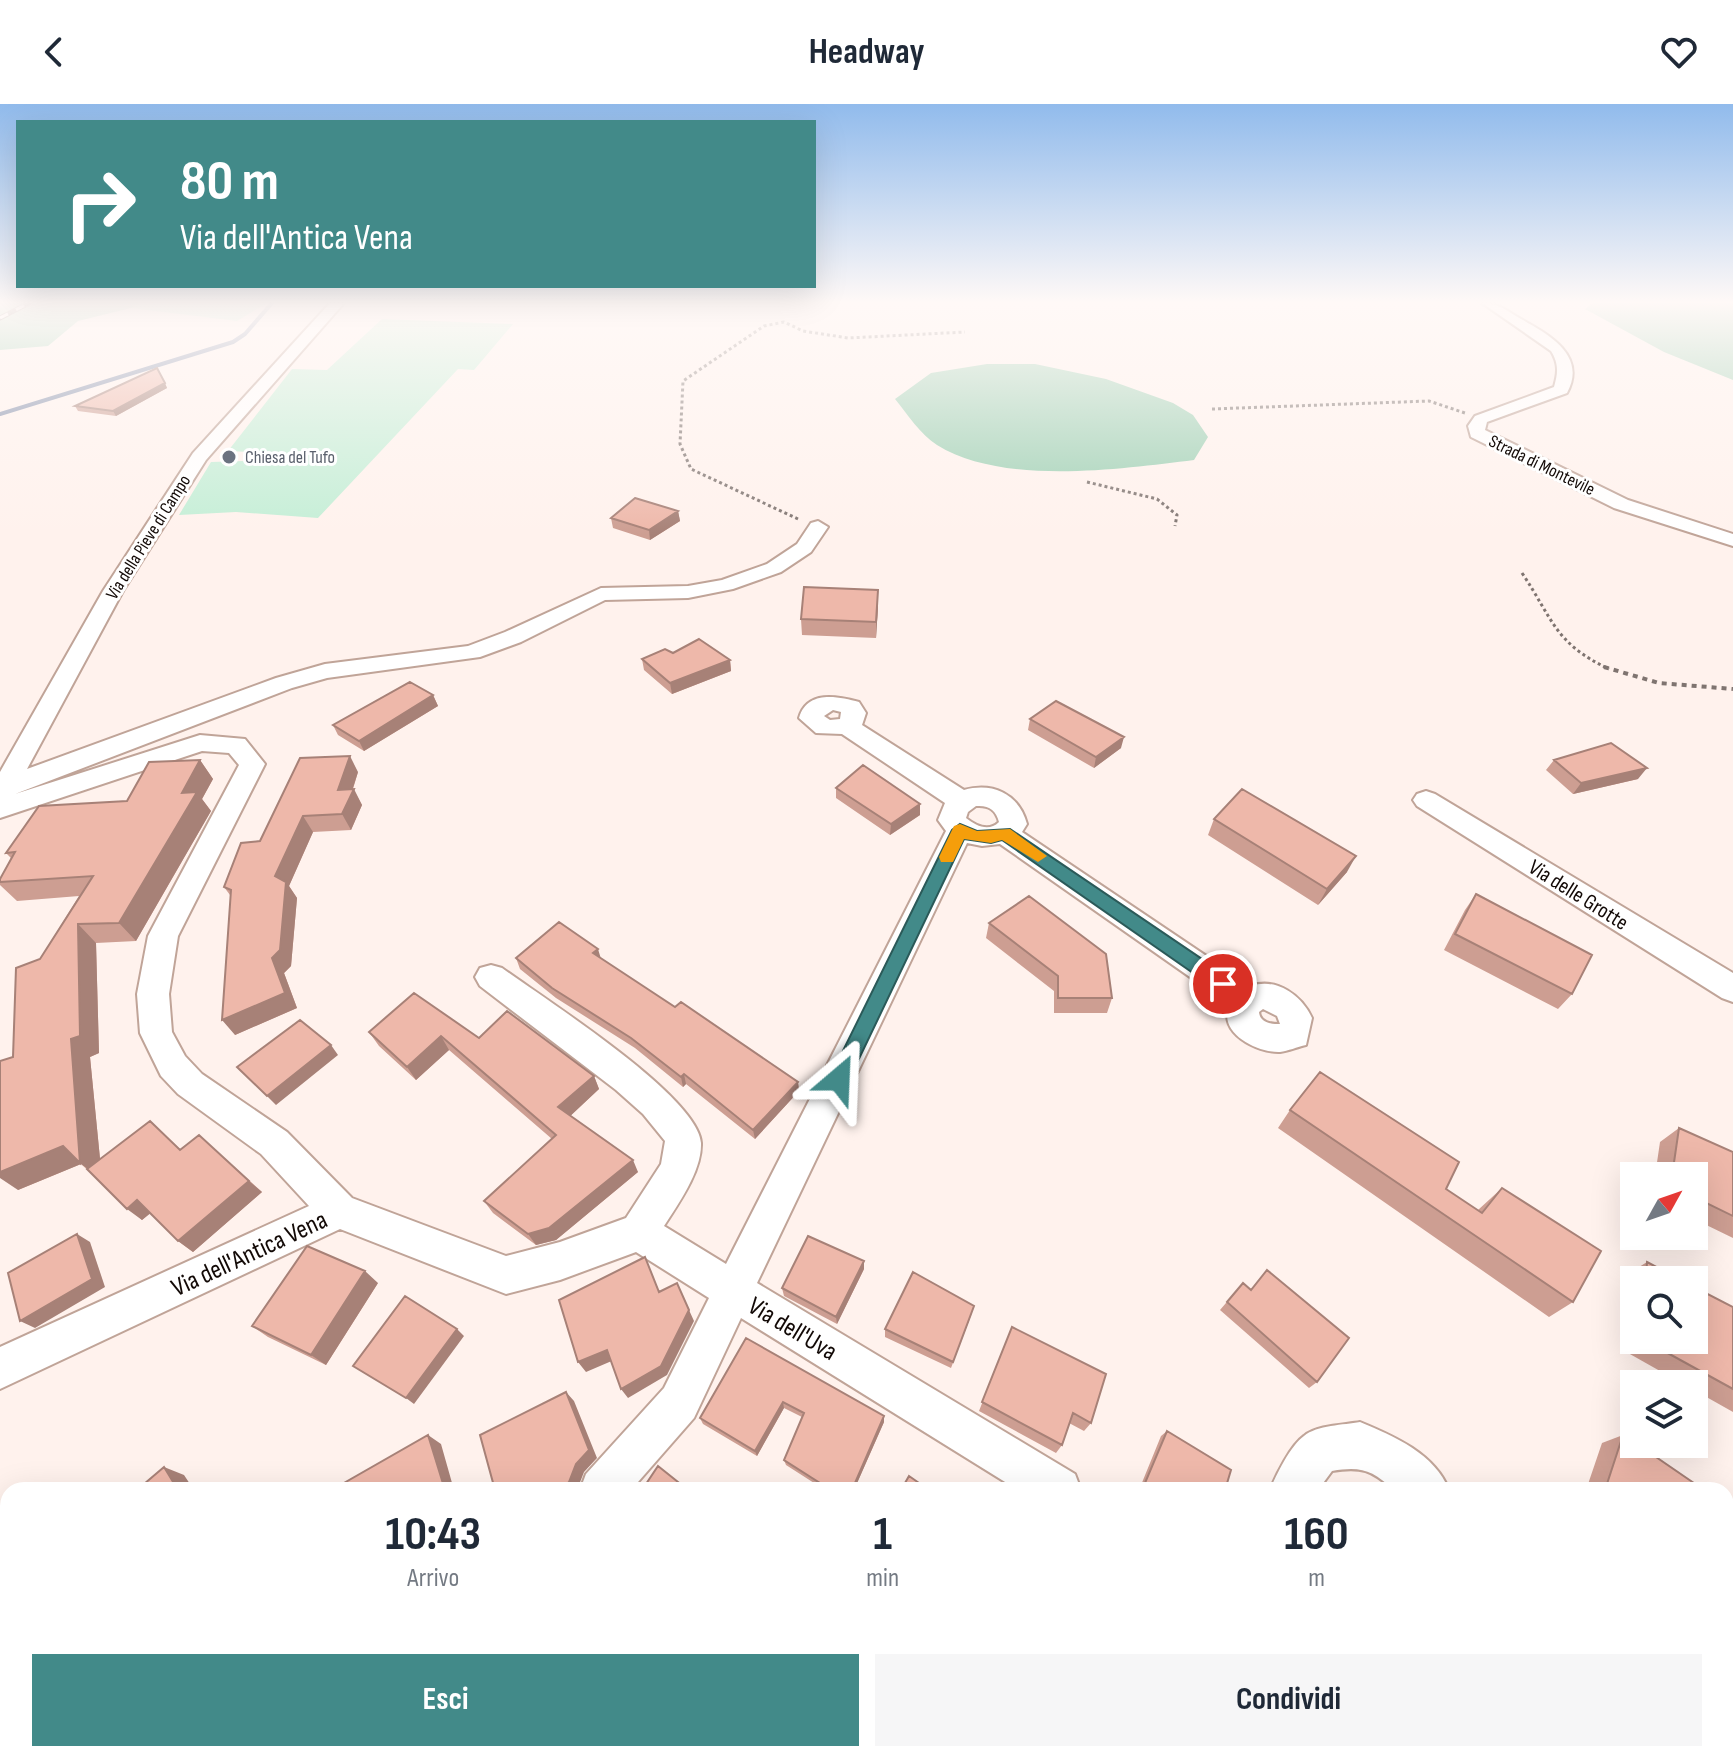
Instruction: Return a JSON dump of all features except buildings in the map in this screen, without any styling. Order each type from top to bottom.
[{"type":"street","name":"Via della Pieve di Campo","points":[[2,798],[27,742],[113,591],[199,457],[268,380]]},
{"type":"street","name":"Strada di Montevile","points":[[1566,380],[1561,390],[1480,421],[1477,433],[1621,504],[1733,540]]},
{"type":"street","points":[[2,798],[311,675],[472,652],[513,637],[601,594],[688,592],[726,585],[774,568],[804,548],[818,527]]},
{"type":"street","points":[[491,977],[647,1095],[673,1121],[683,1138],[679,1166],[639,1232],[733,1291],[961,815],[975,796],[991,797],[1004,803],[1012,813],[1013,824],[1004,833],[991,838],[974,837],[961,815],[847,726]]},
{"type":"street","points":[[2,798],[200,743],[236,745],[252,764],[163,936],[153,994],[156,1033],[173,1066],[190,1084],[274,1143],[339,1211]]},
{"type":"street","name":"Via delle Grotte","points":[[1426,800],[1733,989]]},
{"type":"street","points":[[1004,833],[1247,1000]]},
{"type":"street","name":"Via dell'Antica Vena","points":[[0,1368],[339,1211],[506,1275],[560,1261],[639,1232]]},
{"type":"street","name":"Via dell'Uva","points":[[609,1482],[679,1403],[733,1291],[1046,1482]]},
{"type":"street","points":[[1298,1482],[1319,1451],[1360,1444],[1398,1464],[1418,1482]]},
{"type":"path","points":[[684,380],[680,444],[691,469],[818,527]]},
{"type":"path","points":[[1212,409],[1429,401],[1460,410],[1480,421]]},
{"type":"path","points":[[1087,482],[1157,499],[1177,515],[1175,526]]},
{"type":"path","points":[[1522,573],[1537,593],[1551,625],[1575,652],[1616,673],[1689,688],[1733,689]]},
{"type":"green space","points":[[283,380],[447,380],[318,518],[236,512],[179,515],[211,462],[243,461],[251,452],[228,451]]},
{"type":"green space","points":[[921,380],[1110,380],[1173,403],[1193,415],[1208,437],[1194,460],[1098,470],[1028,470],[995,466],[964,458],[931,441],[895,399]]},
{"type":"waterway","points":[[0,414],[109,380]]},
{"type":"slow traffic","points":[[947,857],[960,830],[974,837],[991,838],[1004,833],[1038,856]]},
{"type":"place","name":"Chiesa del Tufo","points":[[229,457]]},
{"type":"route","points":[[839,1079],[960,830],[974,837],[991,838],[1004,833],[1223,984]]}]
